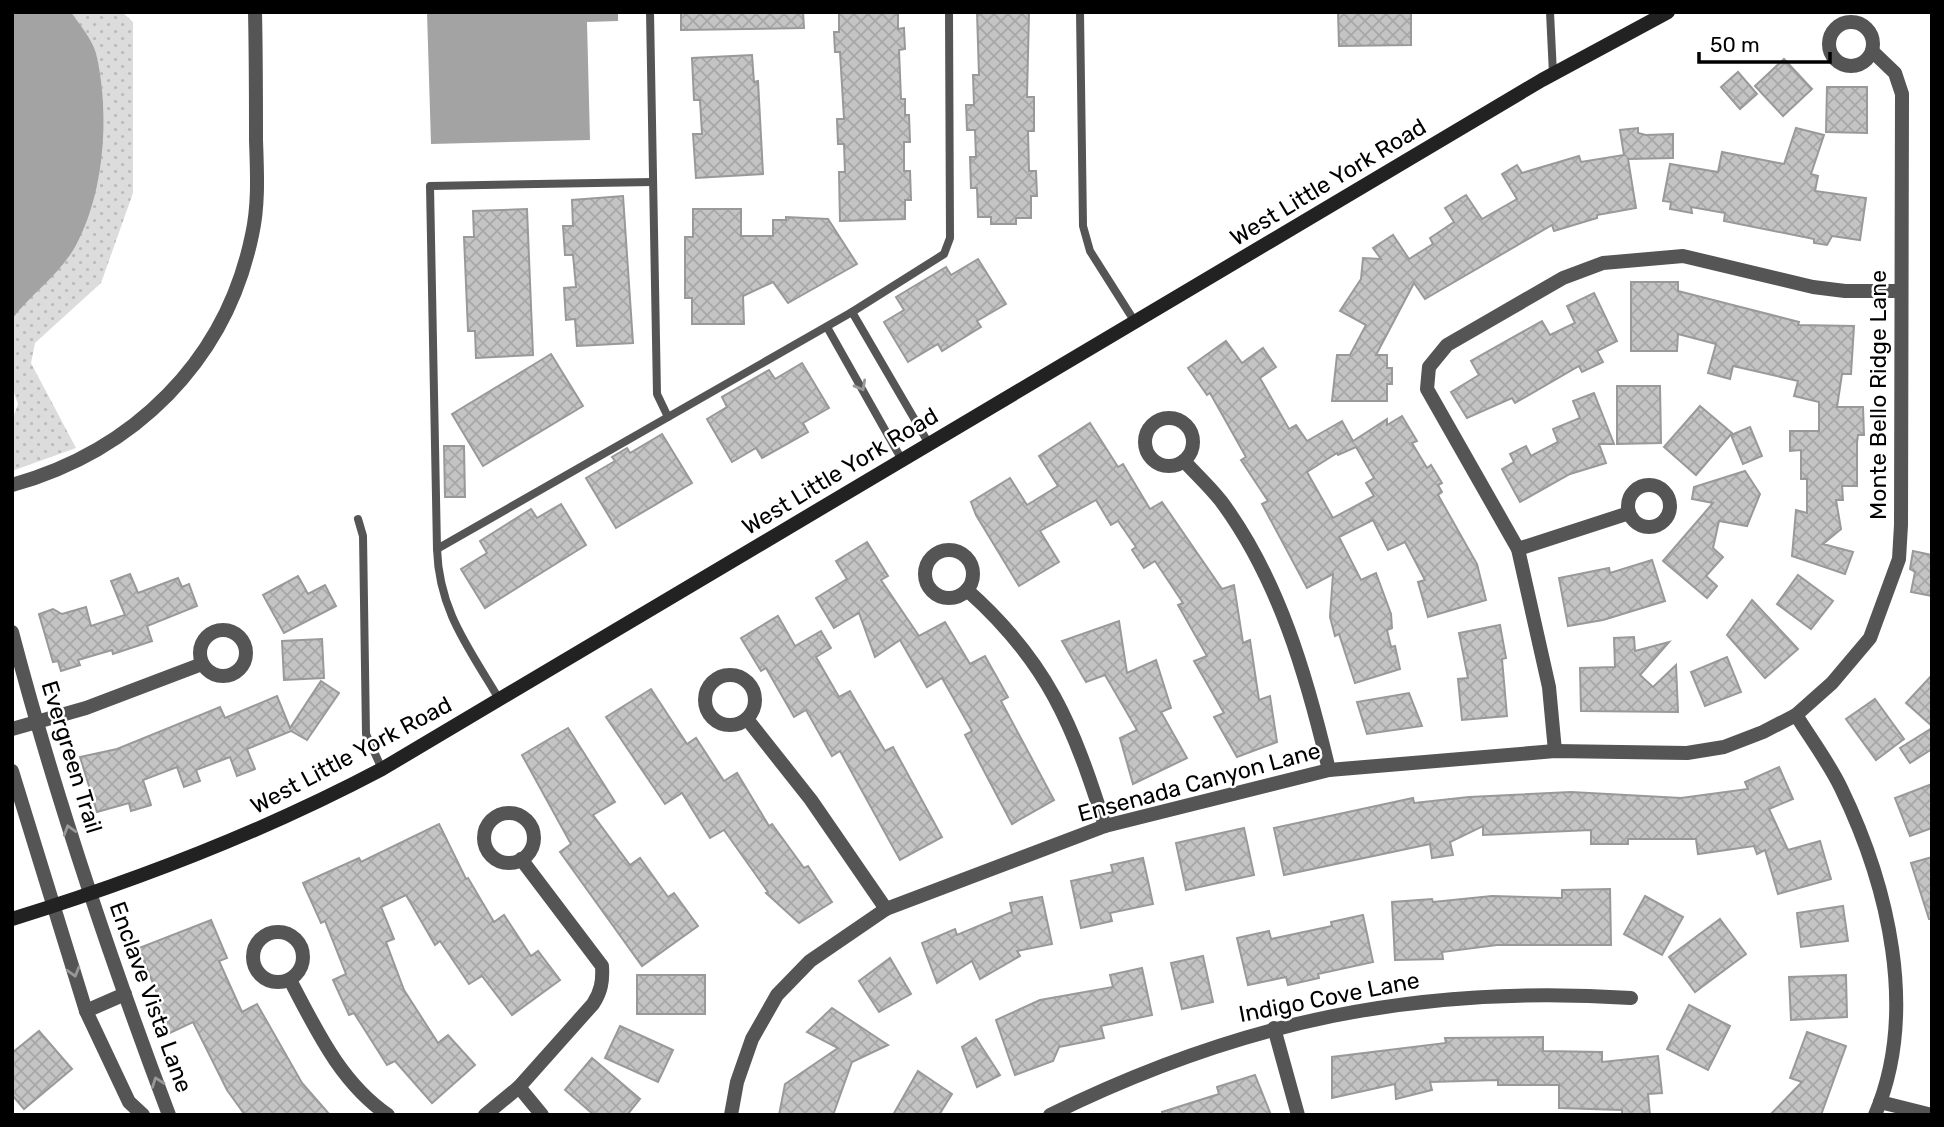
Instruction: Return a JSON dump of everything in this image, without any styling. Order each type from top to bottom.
[{"type":"main road","name":"West Little York Road","points":[[12,919],[202,855],[278,823],[382,769],[1553,74],[1668,12]]},
{"type":"street","points":[[12,485],[73,464],[111,444],[146,418],[174,390],[221,320],[252,235],[257,193],[256,12]]},
{"type":"street","name":"Monte Bello Ridge Lane","points":[[1796,715],[1832,683],[1870,638],[1899,559],[1902,94],[1895,74],[1871,51]]},
{"type":"street","points":[[1555,751],[1549,687],[1518,550],[1427,389],[1429,367],[1447,345],[1488,320],[1563,278],[1602,263],[1683,256],[1813,287],[1844,291],[1900,291]]},
{"type":"street","points":[[1184,461],[1220,500],[1245,539],[1268,584],[1297,652],[1329,770]]},
{"type":"street","points":[[1518,550],[1629,513]]},
{"type":"street","points":[[967,590],[1003,622],[1030,656],[1056,698],[1082,754],[1105,827]]},
{"type":"street","name":"Evergreen Trail","points":[[12,632],[36,722],[89,895]]},
{"type":"street","points":[[12,729],[86,708],[202,664]]},
{"type":"street","points":[[1796,715],[1841,787],[1878,887],[1889,936],[1896,1020],[1893,1058],[1877,1108],[1931,1115]]},
{"type":"street","name":"Ensenada Canyon Lane","points":[[731,1115],[737,1083],[752,1039],[777,995],[810,961],[887,909],[1105,827],[1329,770],[1555,751],[1687,753],[1724,747],[1763,732],[1796,715]]},
{"type":"street","points":[[747,719],[811,800],[887,909]]},
{"type":"street","points":[[12,771],[86,1011],[129,1102],[143,1115]]},
{"type":"street","points":[[485,1115],[519,1087],[600,993],[602,966],[521,859]]},
{"type":"street","name":"Enclave Vista Lane","points":[[89,895],[169,1115]]},
{"type":"street","points":[[290,979],[327,1049],[354,1085],[388,1115]]},
{"type":"street","name":"Indigo Cove Lane","points":[[1050,1115],[1164,1064],[1274,1028],[1351,1011],[1430,999],[1559,993],[1631,998]]},
{"type":"street","points":[[86,1011],[125,994]]},
{"type":"street","points":[[1274,1028],[1298,1115]]},
{"type":"street","points":[[519,1087],[542,1115]]},
{"type":"lane","points":[[650,12],[657,394],[668,417]]},
{"type":"lane","points":[[437,549],[852,313],[944,254],[950,238],[949,12]]},
{"type":"lane","points":[[1080,12],[1083,226],[1090,251],[1135,322]]},
{"type":"lane","points":[[1550,12],[1553,74]]},
{"type":"lane","points":[[499,699],[451,618],[438,577],[429,186],[653,182]]},
{"type":"lane","points":[[852,313],[929,444]]},
{"type":"lane","points":[[827,327],[902,460]]},
{"type":"lane","points":[[358,519],[363,536],[366,734],[382,769]]},
{"type":"shaded area","points":[[12,12],[71,12],[96,53],[103,101],[103,126],[99,177],[85,226],[69,257],[12,319]]},
{"type":"shaded area","points":[[71,12],[122,12],[133,22],[133,193],[101,283],[35,343],[31,363],[76,448],[12,471],[12,421],[18,404],[12,387],[12,319],[97,181],[102,92],[96,52]]},
{"type":"shaded area","points":[[427,12],[618,12],[618,21],[587,22],[590,140],[431,144]]},
{"type":"building","points":[[681,12],[803,12],[804,28],[681,30]]},
{"type":"building","points":[[839,12],[898,12],[898,29],[904,28],[905,49],[899,50],[901,99],[905,99],[905,115],[909,115],[910,142],[904,142],[904,171],[910,171],[911,200],[905,200],[905,219],[840,221],[839,172],[845,172],[844,144],[838,144],[837,119],[844,119],[840,52],[835,52],[834,32],[839,32]]},
{"type":"building","points":[[977,12],[1029,12],[1027,97],[1034,97],[1034,131],[1028,131],[1029,171],[1036,171],[1037,196],[1031,196],[1031,218],[1016,218],[1016,224],[991,224],[991,217],[978,217],[977,188],[971,188],[970,157],[976,157],[975,130],[967,130],[966,105],[974,105],[973,75],[979,75]]},
{"type":"building","points":[[1338,12],[1411,12],[1411,45],[1339,46]]},
{"type":"building","points":[[752,55],[754,82],[758,81],[763,174],[696,178],[693,134],[702,134],[700,100],[694,100],[692,58]]},
{"type":"building","points":[[1784,59],[1812,89],[1783,116],[1755,86]]},
{"type":"building","points":[[1738,72],[1757,94],[1740,109],[1721,87]]},
{"type":"building","points":[[1827,87],[1867,87],[1867,133],[1826,132]]},
{"type":"building","points":[[1638,128],[1638,133],[1646,135],[1673,134],[1673,158],[1628,159],[1636,208],[1597,215],[1597,218],[1554,231],[1552,225],[1425,299],[1414,283],[1376,355],[1387,355],[1387,368],[1392,368],[1392,384],[1387,384],[1387,401],[1332,401],[1337,355],[1350,355],[1366,325],[1340,311],[1361,279],[1363,258],[1381,259],[1373,248],[1393,235],[1409,259],[1433,244],[1430,238],[1454,222],[1445,208],[1466,195],[1482,219],[1517,199],[1502,174],[1517,165],[1522,173],[1579,156],[1581,162],[1624,155],[1620,130]]},
{"type":"building","points":[[1796,128],[1824,135],[1811,174],[1818,176],[1815,191],[1866,198],[1860,240],[1832,236],[1827,245],[1814,243],[1814,239],[1724,221],[1725,213],[1691,207],[1692,213],[1670,209],[1671,202],[1663,201],[1670,164],[1718,172],[1722,152],[1784,164]]},
{"type":"building","points":[[623,196],[633,343],[577,346],[575,319],[566,320],[564,288],[576,287],[573,255],[565,255],[563,226],[573,226],[572,200]]},
{"type":"building","points":[[527,209],[533,355],[476,358],[475,331],[468,331],[464,237],[474,237],[473,211]]},
{"type":"building","points":[[693,209],[741,209],[741,236],[773,236],[773,220],[786,220],[786,217],[828,219],[857,264],[788,303],[773,282],[743,296],[744,324],[692,324],[692,298],[685,298],[685,237],[693,237]]},
{"type":"building","points":[[978,259],[1006,304],[977,321],[981,327],[942,351],[938,344],[908,362],[884,322],[904,310],[896,297],[946,267],[951,275]]},
{"type":"building","points":[[1631,282],[1678,282],[1678,291],[1799,322],[1798,325],[1854,326],[1851,374],[1842,374],[1837,407],[1863,407],[1864,435],[1858,435],[1857,442],[1857,486],[1842,486],[1843,500],[1836,500],[1841,529],[1823,544],[1853,552],[1845,574],[1792,556],[1796,510],[1807,513],[1807,479],[1801,479],[1801,450],[1790,451],[1790,431],[1819,431],[1819,402],[1794,396],[1798,381],[1733,366],[1730,379],[1708,373],[1716,344],[1678,334],[1677,351],[1631,351]]},
{"type":"building","points":[[1594,293],[1617,341],[1597,351],[1603,362],[1582,372],[1579,366],[1515,403],[1512,398],[1467,418],[1451,392],[1479,375],[1471,361],[1542,321],[1550,335],[1575,323],[1567,306]]},
{"type":"building","points":[[1226,341],[1242,363],[1263,348],[1276,367],[1260,378],[1289,429],[1296,425],[1307,441],[1342,421],[1353,441],[1387,419],[1387,425],[1402,416],[1417,441],[1412,443],[1427,468],[1431,465],[1442,483],[1438,485],[1442,492],[1438,495],[1477,564],[1486,600],[1428,617],[1418,582],[1425,580],[1405,542],[1388,550],[1373,520],[1339,537],[1361,580],[1376,573],[1391,614],[1392,628],[1387,630],[1391,647],[1395,646],[1400,669],[1355,683],[1339,634],[1335,636],[1330,617],[1333,574],[1307,588],[1262,504],[1268,501],[1241,460],[1246,457],[1210,393],[1207,395],[1188,368]],"holes":[[[1356,447],[1374,478],[1366,483],[1374,496],[1333,518],[1307,472],[1337,453],[1338,455]]]},
{"type":"building","points":[[551,354],[583,406],[483,466],[452,414]]},
{"type":"building","points":[[802,363],[829,408],[803,423],[808,432],[762,458],[756,448],[732,462],[707,419],[727,407],[722,397],[769,370],[775,379]]},
{"type":"building","points":[[1617,386],[1660,386],[1661,443],[1617,444]]},
{"type":"building","points":[[1594,393],[1614,444],[1599,444],[1606,463],[1570,474],[1520,502],[1502,469],[1514,462],[1510,454],[1526,446],[1531,456],[1558,442],[1553,429],[1580,418],[1573,401]]},
{"type":"building","points":[[1700,406],[1732,433],[1696,475],[1664,447]]},
{"type":"building","points":[[1090,423],[1118,467],[1123,464],[1150,509],[1162,502],[1222,589],[1234,585],[1243,643],[1250,640],[1259,700],[1270,696],[1277,742],[1237,757],[1214,717],[1224,713],[1194,661],[1207,656],[1178,605],[1183,603],[1155,561],[1144,568],[1132,550],[1136,547],[1118,521],[1111,525],[1096,500],[1040,531],[1059,562],[1019,586],[976,515],[971,502],[1010,478],[1027,505],[1058,486],[1039,456]]},
{"type":"building","points":[[1750,427],[1762,456],[1743,464],[1731,435]]},
{"type":"building","points":[[662,434],[692,483],[616,528],[586,478],[615,461],[612,457],[627,448],[630,453]]},
{"type":"building","points":[[444,446],[464,446],[465,497],[445,497]]},
{"type":"building","points":[[1745,471],[1760,494],[1747,526],[1719,521],[1713,548],[1723,557],[1706,576],[1717,586],[1707,598],[1663,561],[1713,503],[1692,499],[1694,487]]},
{"type":"building","points":[[561,504],[586,545],[485,608],[461,569],[487,553],[480,541],[531,509],[537,518]]},
{"type":"building","points":[[867,542],[888,576],[881,580],[919,636],[945,622],[970,664],[985,656],[1008,697],[1001,701],[1054,800],[1012,824],[965,735],[972,731],[942,678],[927,687],[900,640],[875,657],[859,613],[834,628],[816,598],[847,579],[836,561]]},
{"type":"building","points":[[1913,551],[1932,555],[1932,596],[1911,592],[1915,572],[1910,569]]},
{"type":"building","points":[[1652,560],[1665,601],[1603,620],[1568,626],[1559,578],[1609,568],[1610,573]]},
{"type":"building","points":[[130,574],[138,593],[178,578],[182,587],[189,584],[197,606],[147,626],[152,641],[113,654],[112,650],[78,660],[80,665],[61,671],[58,661],[53,662],[39,614],[53,609],[62,614],[86,607],[91,626],[125,615],[111,581]]},
{"type":"building","points":[[1798,575],[1833,601],[1811,629],[1777,604]]},
{"type":"building","points":[[298,576],[308,594],[325,585],[336,606],[284,633],[263,595]]},
{"type":"building","points":[[1752,600],[1798,649],[1765,678],[1727,635]]},
{"type":"building","points":[[778,616],[795,646],[821,631],[831,648],[816,657],[839,697],[850,691],[885,751],[893,747],[942,837],[900,860],[840,751],[832,756],[806,710],[794,717],[766,668],[761,671],[741,638]]},
{"type":"building","points":[[1119,621],[1127,673],[1156,660],[1171,708],[1161,712],[1187,758],[1133,784],[1120,738],[1137,730],[1105,675],[1086,682],[1062,641]]},
{"type":"building","points":[[1500,625],[1506,658],[1502,659],[1507,716],[1462,720],[1458,679],[1468,678],[1459,633]]},
{"type":"building","points":[[1634,637],[1635,651],[1669,642],[1640,675],[1653,687],[1676,665],[1678,712],[1581,711],[1580,668],[1615,667],[1614,638]]},
{"type":"building","points":[[322,639],[324,678],[284,680],[282,641]]},
{"type":"building","points":[[1727,657],[1741,692],[1705,706],[1691,672]]},
{"type":"building","points":[[1932,675],[1932,726],[1906,703]]},
{"type":"building","points":[[321,681],[339,693],[307,740],[291,731],[247,749],[255,769],[237,776],[230,757],[196,770],[200,781],[184,787],[177,767],[143,780],[151,805],[131,811],[129,803],[97,812],[80,757],[117,749],[220,707],[225,718],[277,696],[290,728]]},
{"type":"building","points":[[651,689],[687,744],[696,738],[724,781],[737,773],[769,826],[772,824],[804,868],[808,866],[832,902],[799,923],[766,893],[768,892],[724,830],[710,838],[682,793],[665,804],[606,717]]},
{"type":"building","points":[[1409,693],[1422,726],[1367,734],[1357,702]]},
{"type":"building","points":[[1875,699],[1904,739],[1876,760],[1846,719]]},
{"type":"building","points":[[568,728],[615,802],[593,815],[630,865],[640,858],[668,897],[674,893],[698,926],[642,966],[560,852],[571,844],[522,755]]},
{"type":"building","points":[[1932,728],[1932,749],[1910,763],[1900,748]]},
{"type":"building","points":[[1779,767],[1793,799],[1769,809],[1788,850],[1820,841],[1831,879],[1778,894],[1765,850],[1757,854],[1754,846],[1698,854],[1696,839],[1628,839],[1628,844],[1591,844],[1591,830],[1483,835],[1483,826],[1450,842],[1453,855],[1432,858],[1430,844],[1284,875],[1274,828],[1413,798],[1414,803],[1469,797],[1571,792],[1681,798],[1748,789],[1745,782]]},
{"type":"building","points":[[1932,784],[1932,828],[1910,836],[1895,798]]},
{"type":"building","points":[[439,824],[466,879],[468,878],[494,922],[504,915],[531,956],[538,951],[560,980],[512,1015],[482,976],[469,984],[440,941],[435,945],[406,895],[381,907],[394,939],[386,942],[404,990],[438,1043],[448,1035],[475,1065],[432,1103],[395,1061],[387,1065],[354,1013],[349,1015],[333,980],[346,974],[325,921],[321,923],[303,883],[359,858],[361,862]]},
{"type":"building","points":[[1244,828],[1254,875],[1186,890],[1176,843]]},
{"type":"building","points":[[1932,857],[1932,919],[1929,919],[1911,863]]},
{"type":"building","points":[[1143,858],[1153,904],[1110,913],[1112,921],[1081,928],[1071,881],[1113,872],[1111,865]]},
{"type":"building","points":[[1610,889],[1611,945],[1497,945],[1442,952],[1443,959],[1395,960],[1392,902],[1432,899],[1433,902],[1492,896],[1562,898],[1562,890]]},
{"type":"building","points":[[1645,896],[1683,917],[1662,955],[1624,934]]},
{"type":"building","points":[[1042,897],[1052,944],[1017,951],[1020,956],[980,979],[972,961],[937,983],[922,943],[955,929],[957,935],[1012,912],[1010,903]]},
{"type":"building","points":[[1843,906],[1848,941],[1801,947],[1797,913]]},
{"type":"building","points":[[1363,915],[1373,962],[1318,974],[1319,978],[1288,985],[1286,977],[1248,985],[1237,938],[1269,931],[1271,939],[1332,926],[1331,922]]},
{"type":"building","points":[[1720,919],[1746,954],[1695,992],[1669,957]]},
{"type":"building","points":[[211,920],[227,958],[219,961],[242,1012],[257,1004],[302,1083],[330,1115],[245,1115],[227,1090],[193,1022],[170,1033],[154,998],[158,996],[139,948]]},
{"type":"building","points":[[1203,956],[1213,1002],[1182,1009],[1171,963]]},
{"type":"building","points":[[890,958],[911,994],[879,1012],[859,981]]},
{"type":"building","points":[[1142,968],[1152,1015],[1101,1026],[1104,1038],[1059,1047],[1053,1061],[1015,1075],[996,1020],[1040,1000],[1113,987],[1110,975]]},
{"type":"building","points":[[637,975],[705,975],[705,1014],[637,1014]]},
{"type":"building","points":[[1846,975],[1847,1017],[1791,1020],[1789,977]]},
{"type":"building","points":[[1689,1005],[1730,1026],[1708,1070],[1667,1049]]},
{"type":"building","points":[[832,1008],[888,1045],[852,1062],[833,1115],[779,1115],[785,1084],[838,1048],[807,1032]]},
{"type":"building","points":[[620,1026],[673,1050],[658,1082],[605,1058]]},
{"type":"building","points":[[39,1031],[72,1069],[24,1109],[12,1095],[12,1053]]},
{"type":"building","points":[[1807,1032],[1846,1046],[1821,1115],[1770,1115],[1802,1082],[1790,1078]]},
{"type":"building","points":[[1543,1037],[1543,1051],[1602,1052],[1602,1062],[1658,1056],[1662,1093],[1648,1094],[1650,1115],[1622,1115],[1622,1110],[1559,1108],[1559,1085],[1498,1085],[1498,1080],[1430,1082],[1432,1090],[1396,1099],[1395,1084],[1332,1098],[1332,1057],[1446,1043],[1445,1038]]},
{"type":"building","points":[[976,1038],[1000,1075],[977,1087],[962,1047]]},
{"type":"building","points":[[592,1058],[640,1099],[627,1115],[594,1115],[565,1090]]},
{"type":"building","points":[[918,1071],[952,1094],[939,1115],[893,1115]]},
{"type":"building","points":[[1255,1075],[1271,1115],[1163,1115],[1162,1112],[1219,1094],[1217,1087]]}]
